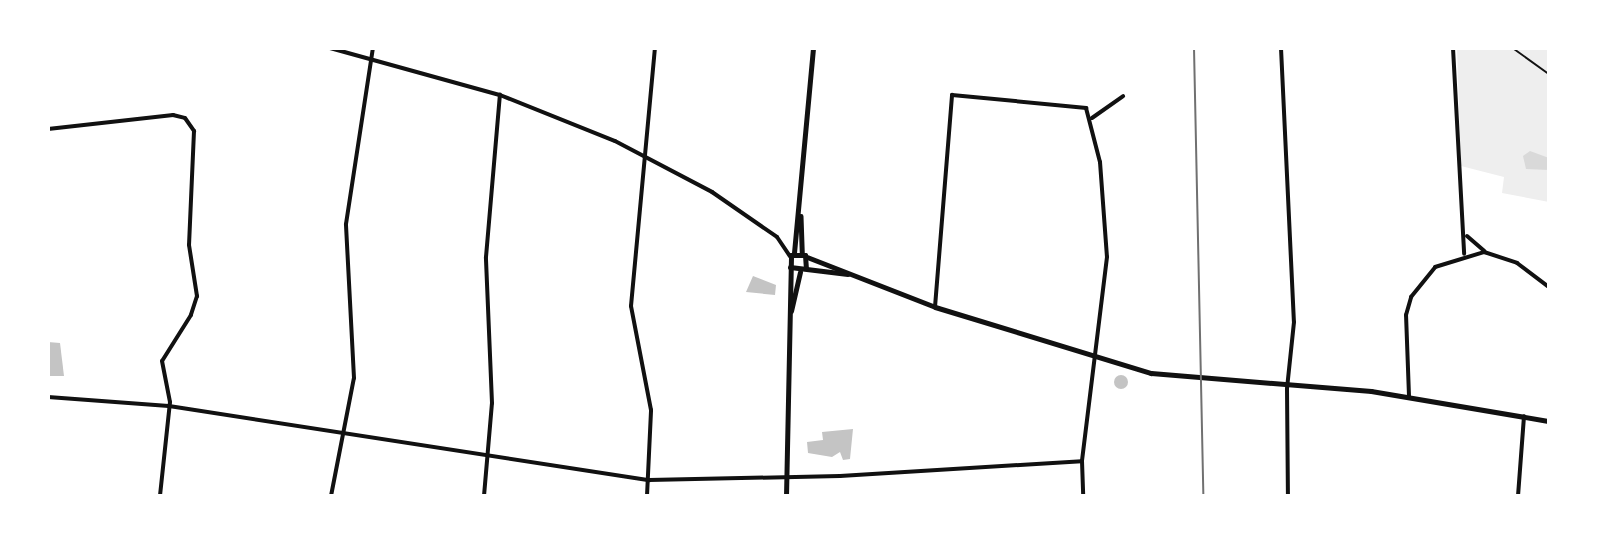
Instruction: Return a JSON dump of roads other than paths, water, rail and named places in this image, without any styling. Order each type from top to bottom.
[{"type":"main road","points":[[786,496],[789,267],[792,255],[805,255],[935,307],[1098,360],[1179,377],[1219,377],[1408,396],[1549,421]]},
{"type":"main road","points":[[805,255],[806,268]]},
{"type":"main road","points":[[789,267],[800,272]]},
{"type":"main road","points":[[790,317],[800,272],[806,268],[850,274]]},
{"type":"street","points":[[330,48],[372,57],[500,95],[646,156],[712,192],[777,237],[792,255]]},
{"type":"street","points":[[331,496],[343,435],[355,351],[346,224],[373,48]]},
{"type":"street","points":[[647,496],[650,393],[631,306],[655,48]]},
{"type":"street","points":[[792,255],[801,213],[813,48]]},
{"type":"street","points":[[1281,48],[1293,322],[1289,384],[1288,496]]},
{"type":"street","points":[[1453,48],[1467,235],[1464,254]]},
{"type":"street","points":[[483,496],[492,388],[486,257],[500,95]]},
{"type":"street","points":[[935,307],[952,95],[1082,107],[1092,118],[1107,238],[1098,360],[1082,460],[1083,496]]},
{"type":"street","points":[[1092,118],[1123,96]]},
{"type":"street","points":[[48,129],[167,115],[185,118],[192,128],[189,245],[197,296],[191,315],[164,355],[169,406],[160,496]]},
{"type":"street","points":[[801,213],[805,255]]},
{"type":"street","points":[[1467,235],[1484,252]]},
{"type":"street","points":[[1408,396],[1404,330],[1411,297],[1435,267],[1464,254],[1484,252],[1516,263],[1549,287]]},
{"type":"street","points":[[48,397],[169,406],[343,435],[649,480],[785,478],[1082,460]]},
{"type":"street","points":[[1518,496],[1524,416]]},
{"type":"railway","points":[[1194,48],[1203,496]]}]
